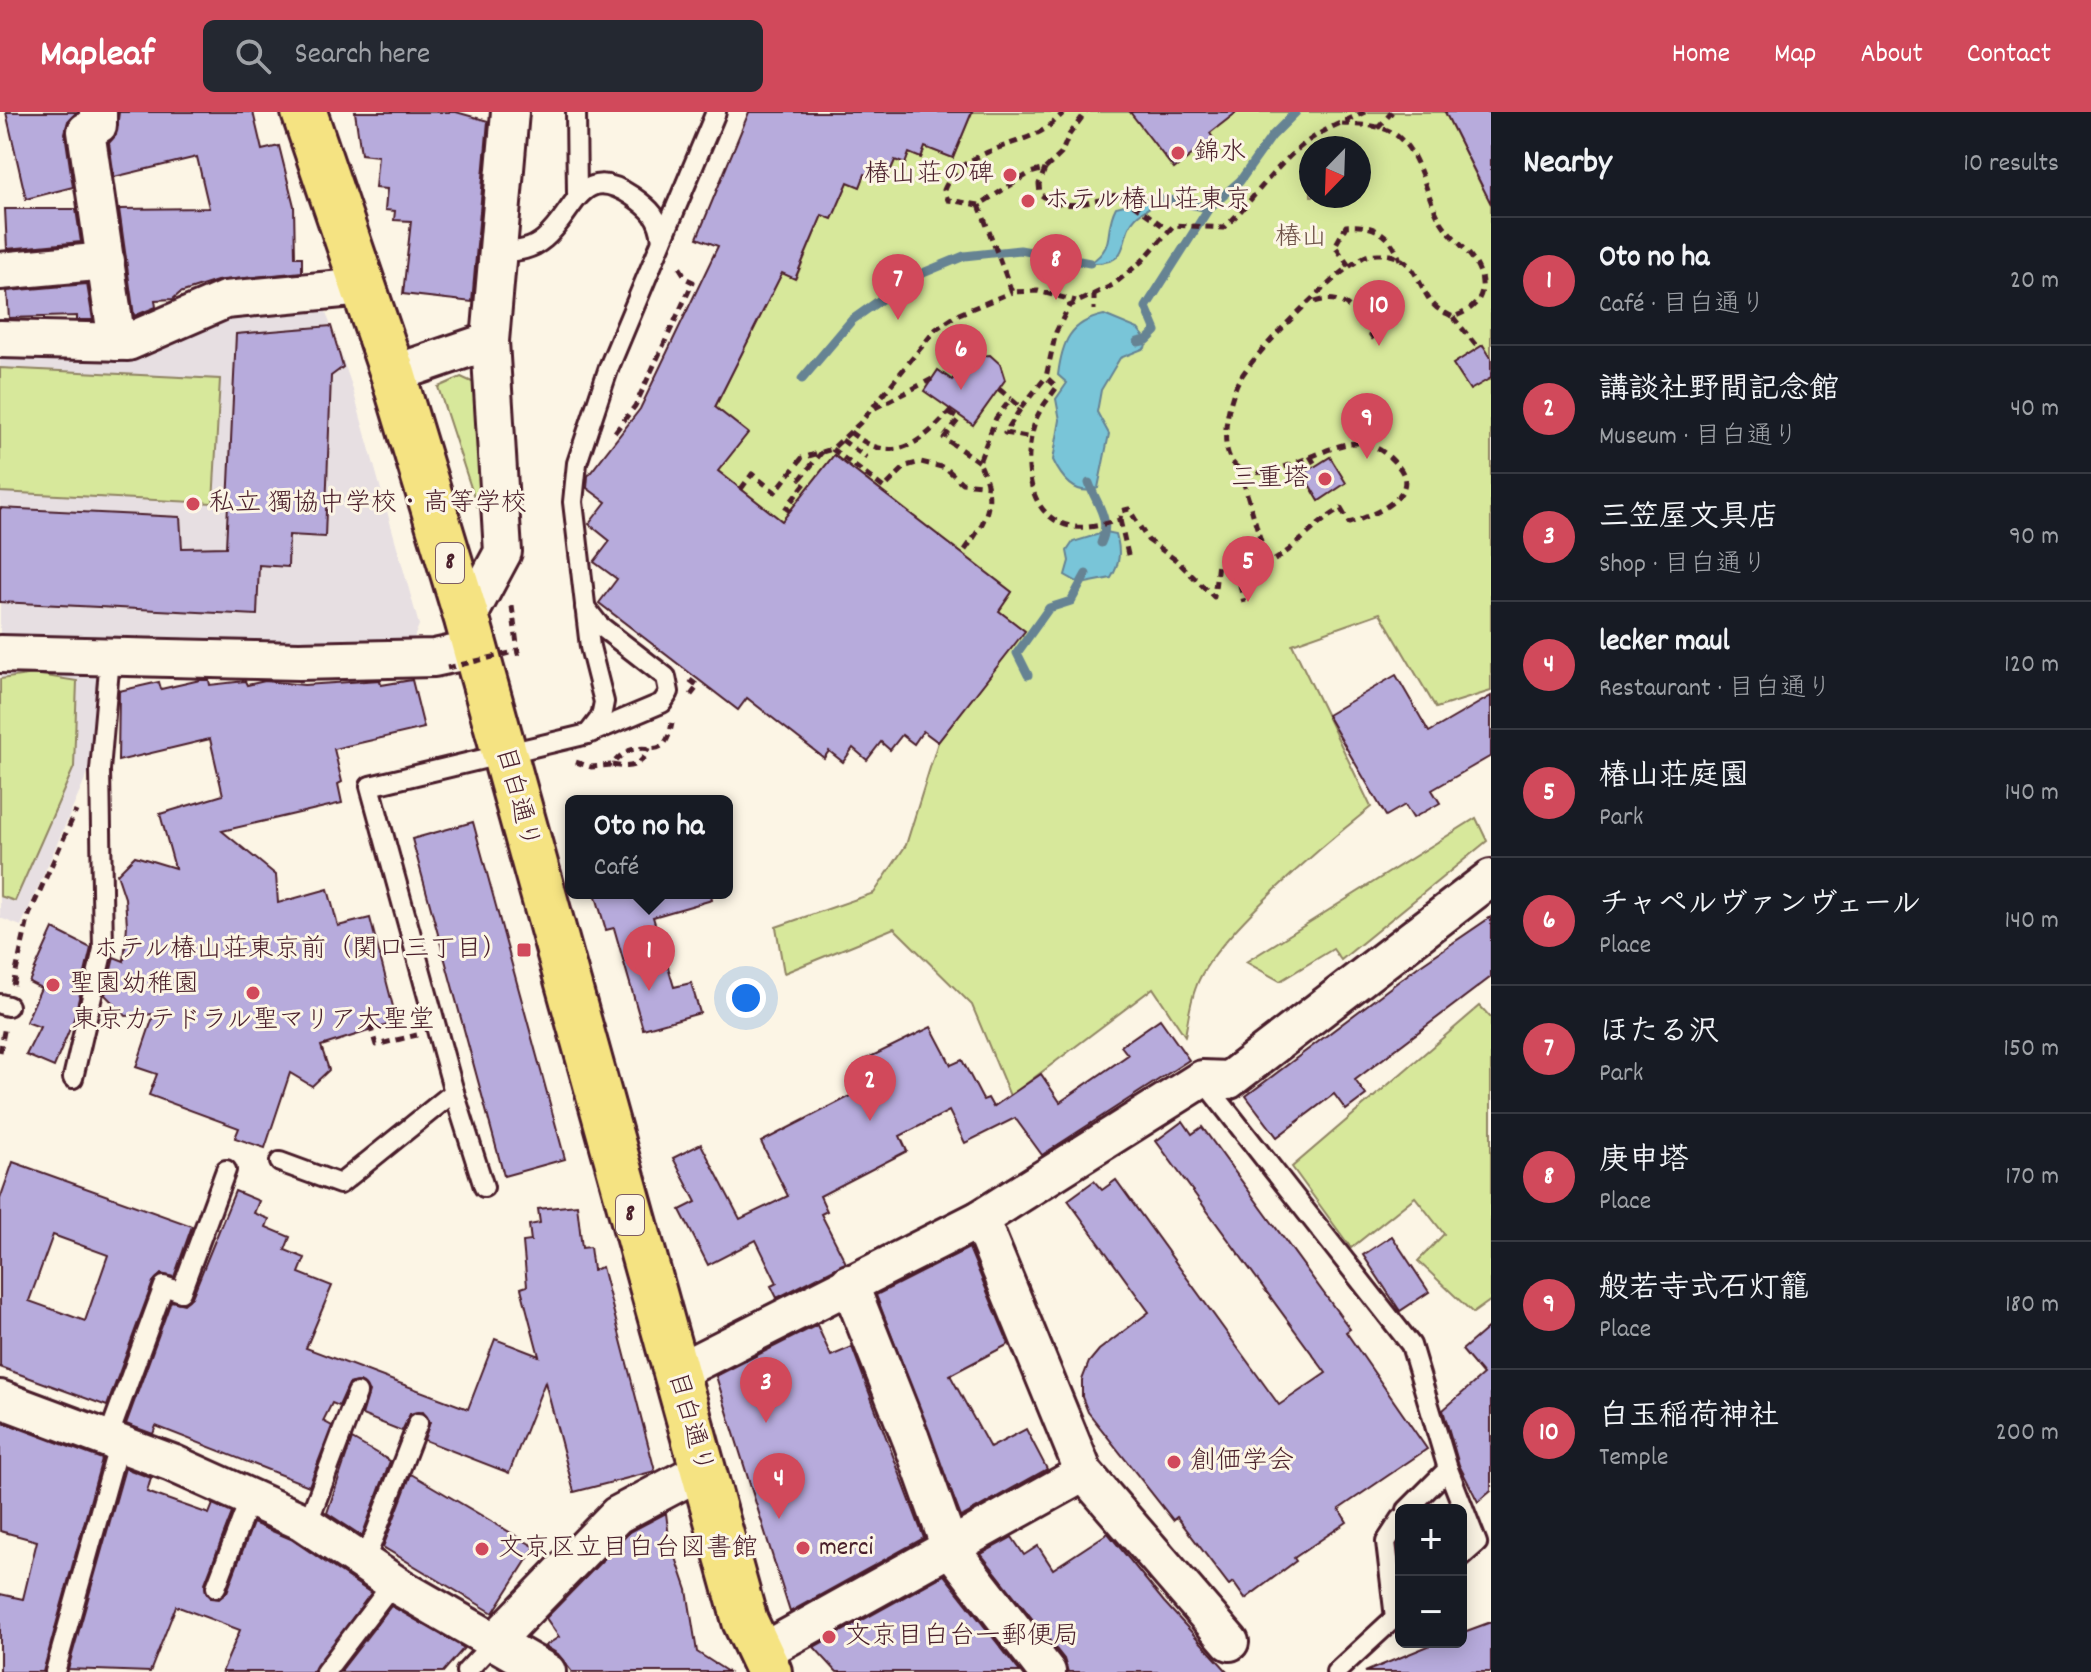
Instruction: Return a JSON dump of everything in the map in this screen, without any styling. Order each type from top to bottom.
[{"type":"main road","name":"目白通り","points":[[304,112],[393,374],[463,646],[504,754],[745,1621],[764,1663]]},
{"type":"street","points":[[98,112],[98,125],[86,131],[117,342]]},
{"type":"street","points":[[0,654],[314,661],[434,658],[463,646],[503,552],[490,341],[510,112]]},
{"type":"street","points":[[0,271],[106,261]]},
{"type":"street","points":[[0,339],[128,342],[225,300],[364,287]]},
{"type":"street","points":[[393,374],[490,341]]},
{"type":"street","points":[[675,1373],[980,1219],[1202,1079],[1229,1080],[1491,878]]},
{"type":"street","points":[[980,1219],[1084,1473],[1230,1642]]},
{"type":"street","points":[[849,1283],[950,1548],[1047,1672]]},
{"type":"street","points":[[0,1399],[114,1440],[307,1525],[493,1643],[547,1672]]},
{"type":"street","points":[[493,1643],[617,1515],[702,1470]]},
{"type":"street","points":[[764,1663],[950,1548],[1084,1473]]},
{"type":"lane","points":[[497,253],[525,250],[544,239],[562,219],[577,193],[576,112]]},
{"type":"lane","points":[[588,734],[601,717],[604,702],[590,647],[573,502],[577,463],[609,367],[716,112]]},
{"type":"lane","points":[[577,193],[597,184],[621,189],[650,208],[660,223],[662,240]]},
{"type":"lane","points":[[484,1187],[454,1092],[370,786],[588,734],[662,703],[669,692],[666,677],[599,625],[585,607]]},
{"type":"lane","points":[[73,1078],[103,949],[100,770],[110,658]]},
{"type":"lane","points":[[1202,1079],[1411,1345],[1448,1469],[1462,1504]]},
{"type":"lane","points":[[280,1162],[340,1184],[454,1092]]},
{"type":"lane","points":[[55,1672],[114,1440],[164,1286],[181,1292],[226,1170]]},
{"type":"lane","points":[[307,1525],[357,1393]]},
{"type":"lane","points":[[325,1672],[379,1573],[418,1423]]},
{"type":"lane","points":[[1413,1504],[1448,1469]]},
{"type":"lane","points":[[216,1587],[250,1498]]},
{"type":"lane","points":[[1467,1517],[1477,1543],[1467,1552]]},
{"type":"lane","points":[[1395,1528],[1386,1542],[1395,1597]]},
{"type":"lane","points":[[1336,1672],[1395,1618]]},
{"type":"lane","points":[[466,1672],[493,1643]]},
{"type":"path","points":[[1045,169],[1030,173],[979,205],[948,200],[944,190],[949,176],[972,160],[1047,128],[1065,112]]},
{"type":"path","points":[[1086,112],[1069,135],[1061,154],[1045,169],[1039,184],[1040,194],[1051,203],[1076,206],[1119,194],[1167,229]]},
{"type":"path","points":[[1032,438],[1005,433],[1046,377],[1056,332],[1069,306],[1113,285],[1142,261],[1167,229],[1174,225],[1224,228],[1252,202],[1282,164],[1313,137],[1365,112]]},
{"type":"path","points":[[1378,128],[1392,112]]},
{"type":"path","points":[[1342,124],[1378,128],[1395,134],[1411,152],[1447,230],[1477,267],[1483,284],[1478,301],[1468,313],[1453,317]]},
{"type":"path","points":[[979,205],[1010,289]]},
{"type":"path","points":[[1349,266],[1335,246],[1346,226],[1378,229],[1393,241],[1400,260]]},
{"type":"path","points":[[1268,565],[1239,466],[1226,444],[1237,384],[1265,344],[1349,266],[1369,254],[1392,255],[1415,269],[1435,307],[1453,317],[1478,348]]},
{"type":"path","points":[[609,439],[635,406],[693,282],[679,270],[676,257]]},
{"type":"path","points":[[741,489],[752,474],[775,492],[802,458],[832,449],[874,408],[900,370],[936,329],[959,314],[1010,289],[1038,291],[1076,301]]},
{"type":"path","points":[[1094,293],[1094,310]]},
{"type":"path","points":[[1310,303],[1322,299],[1348,303],[1374,339]]},
{"type":"path","points":[[1046,377],[1057,387],[1036,421],[1032,438],[1029,467],[1034,498],[1059,522],[1072,526],[1098,526],[1118,521]]},
{"type":"path","points":[[874,408],[932,379]]},
{"type":"path","points":[[999,389],[1021,408]]},
{"type":"path","points":[[979,462],[996,418],[1011,399]]},
{"type":"path","points":[[850,432],[862,442],[899,450],[926,438],[950,411],[959,419],[944,438],[979,462],[990,486],[982,527],[965,550]]},
{"type":"path","points":[[842,440],[867,458]]},
{"type":"path","points":[[1129,559],[1118,521],[1121,511],[1129,509],[1148,540],[1176,560],[1214,597],[1218,563],[1237,571],[1268,565],[1321,519],[1341,509],[1349,523],[1377,515],[1394,502],[1404,486],[1403,471],[1390,456],[1366,444],[1342,444],[1268,473],[1252,474],[1239,466]]},
{"type":"path","points":[[1366,444],[1366,454]]},
{"type":"path","points":[[832,449],[884,488],[906,466],[921,462],[946,468],[962,483],[990,486]]},
{"type":"path","points":[[790,511],[786,508],[806,482],[801,478],[822,451]]},
{"type":"path","points":[[1310,456],[1316,466]]},
{"type":"path","points":[[1237,571],[1244,603]]},
{"type":"path","points":[[463,646],[518,651],[510,596]]},
{"type":"path","points":[[686,677],[698,686]]},
{"type":"path","points":[[612,765],[632,768],[641,763],[648,748]]},
{"type":"path","points":[[0,1052],[4,1005],[29,915],[92,774],[100,770]]},
{"type":"path","points":[[370,1025],[376,1045],[437,1031]]},
{"type":"shaded area","name":"私立 獨協中学校・高等学校","points":[[325,309],[351,383],[419,625],[412,643],[0,645],[0,354],[130,362],[220,315]]},
{"type":"shaded area","points":[[0,665],[97,668],[92,764],[21,926],[0,918]]},
{"type":"green space","name":"椿山","points":[[972,112],[1445,112],[1481,185],[1491,180],[1491,691],[1436,708],[1380,613],[1292,644],[1371,807],[1274,891],[1225,942],[1196,987],[1185,1036],[1153,988],[1010,1096],[972,1005],[894,928],[784,973],[776,927],[874,893],[906,845],[938,742],[1024,631],[999,611],[1012,592],[834,455],[782,521],[718,471],[748,433],[715,407],[782,273],[796,278],[822,215],[832,219],[848,182],[860,187],[865,174],[875,178],[880,168],[890,172],[895,160],[905,164],[909,153],[921,158],[925,147],[953,158]]},
{"type":"green space","points":[[0,368],[220,379],[213,503],[0,492]]},
{"type":"green space","points":[[461,377],[483,387],[490,503],[477,506],[438,387]]},
{"type":"green space","points":[[34,674],[77,681],[74,767],[15,901],[0,896],[0,679]]},
{"type":"green space","points":[[1476,818],[1487,841],[1341,960],[1333,949],[1280,981],[1246,962]]},
{"type":"green space","points":[[1480,1006],[1491,1018],[1491,1300],[1473,1313],[1418,1261],[1444,1234],[1415,1197],[1351,1248],[1292,1167]]},
{"type":"water","points":[[1152,198],[1164,199],[1136,217],[1119,254],[1114,259],[1090,263],[1107,244],[1116,207]]},
{"type":"water","points":[[1104,315],[1138,329],[1147,340],[1145,348],[1120,358],[1101,390],[1097,412],[1109,434],[1098,488],[1083,490],[1065,479],[1053,460],[1060,420],[1056,399],[1067,383],[1058,375],[1065,343],[1070,335],[1083,323]]},
{"type":"water","points":[[1106,532],[1116,534],[1119,546],[1118,562],[1111,578],[1081,584],[1065,575],[1069,561],[1067,551],[1073,542]]},
{"type":"building","points":[[6,112],[77,112],[68,121],[65,133],[73,187],[26,199]]},
{"type":"building","points":[[119,112],[253,112],[262,150],[279,146],[294,206],[295,257],[302,257],[302,272],[217,281],[180,293],[173,299],[155,300],[156,307],[134,316],[119,209],[209,208],[197,157],[114,177],[109,143],[116,135]]},
{"type":"building","points":[[355,112],[456,112],[488,121],[472,302],[403,294],[411,221],[394,220],[395,211],[385,210],[387,189],[375,188],[378,156],[361,154]]},
{"type":"building","points":[[749,112],[972,112],[953,158],[925,147],[921,158],[909,153],[905,164],[895,160],[890,172],[880,168],[875,178],[865,174],[860,187],[848,182],[832,219],[822,215],[795,279],[782,273],[715,407],[748,433],[718,471],[782,521],[834,455],[1012,592],[999,611],[1025,631],[938,742],[923,731],[914,744],[902,735],[890,750],[881,742],[867,760],[853,748],[843,762],[829,751],[824,758],[747,698],[738,710],[599,603],[617,579],[594,562],[610,541],[589,524],[606,502],[587,488],[588,476],[640,409],[718,246],[697,238]]},
{"type":"building","name":"錦水","points":[[1130,112],[1237,112],[1210,133],[1213,138],[1174,169]]},
{"type":"building","points":[[1445,112],[1491,112],[1491,204]]},
{"type":"building","points":[[5,209],[76,209],[81,242],[7,249]]},
{"type":"building","points":[[87,284],[93,320],[77,320],[77,316],[9,318],[7,291]]},
{"type":"building","points":[[331,326],[343,367],[331,376],[325,537],[289,535],[288,567],[259,565],[257,615],[0,602],[0,508],[180,517],[182,548],[226,547],[236,334]]},
{"type":"building","points":[[1483,345],[1491,358],[1491,378],[1470,390],[1453,364]]},
{"type":"building","points":[[990,355],[1000,364],[1005,380],[973,425],[924,391],[938,370],[952,380],[971,357]]},
{"type":"building","name":"三重塔","points":[[1330,457],[1346,483],[1319,501],[1303,474]]},
{"type":"building","points":[[1396,675],[1429,732],[1491,696],[1491,756],[1432,790],[1440,803],[1413,818],[1405,805],[1386,816],[1327,715]]},
{"type":"building","name":"東京カテドラル聖マリア大聖堂","points":[[209,680],[210,685],[245,681],[247,685],[265,681],[304,685],[380,680],[381,685],[412,680],[424,728],[334,749],[342,782],[338,784],[342,803],[222,831],[276,875],[278,903],[328,889],[338,926],[370,918],[397,1022],[321,1046],[329,1070],[312,1086],[290,1073],[265,1148],[235,1138],[239,1128],[149,1095],[157,1074],[136,1067],[154,1014],[126,1016],[105,995],[114,957],[124,961],[127,925],[125,898],[117,874],[135,856],[175,868],[160,814],[223,795],[210,739],[118,761],[119,691],[159,682],[161,689]]},
{"type":"building","points":[[473,822],[565,1159],[504,1176],[412,839]]},
{"type":"building","points":[[597,899],[712,899],[653,917],[674,987],[691,983],[700,1013],[643,1029],[614,928],[606,930]]},
{"type":"building","points":[[1491,917],[1491,977],[1355,1080],[1366,1095],[1346,1110],[1334,1094],[1277,1137],[1246,1096],[1419,966]]},
{"type":"building","name":"聖園幼稚園","points":[[53,929],[91,948],[74,1019],[54,1067],[26,1055],[40,1027],[26,1022],[41,988],[29,982]]},
{"type":"building","points":[[1160,1019],[1189,1060],[1042,1155],[1015,1118],[965,1143],[949,1111],[900,1136],[907,1151],[820,1196],[827,1211],[821,1214],[846,1263],[777,1298],[771,1286],[777,1283],[756,1240],[708,1265],[680,1210],[696,1202],[673,1158],[701,1144],[740,1219],[788,1196],[761,1142],[876,1083],[864,1060],[931,1027],[951,1065],[962,1060],[983,1100],[988,1098],[993,1107],[1041,1074],[1060,1102],[1128,1055],[1121,1046]]},
{"type":"building","points":[[1183,1121],[1192,1134],[1202,1127],[1350,1329],[1346,1332],[1427,1449],[1339,1509],[1347,1522],[1294,1558],[1296,1561],[1245,1599],[1233,1582],[1229,1585],[1177,1517],[1173,1520],[1088,1412],[1082,1397],[1082,1380],[1089,1362],[1099,1350],[1149,1312],[1068,1200],[1094,1181],[1102,1190],[1116,1180],[1279,1405],[1326,1373],[1156,1141]]},
{"type":"building","points":[[13,1162],[192,1226],[174,1277],[161,1274],[153,1282],[107,1406],[0,1367],[0,1199]],"holes":[[[53,1235],[108,1255],[85,1321],[29,1301]]]},
{"type":"building","points":[[235,1191],[259,1201],[254,1213],[269,1219],[266,1227],[290,1237],[285,1250],[305,1258],[299,1273],[332,1286],[306,1348],[468,1409],[495,1339],[539,1356],[521,1288],[527,1286],[523,1242],[531,1241],[529,1225],[540,1223],[538,1209],[577,1205],[582,1248],[590,1247],[593,1270],[602,1267],[655,1471],[574,1492],[545,1382],[509,1473],[424,1440],[430,1422],[423,1412],[410,1414],[402,1431],[362,1415],[369,1392],[360,1382],[349,1384],[339,1406],[332,1403],[323,1421],[332,1426],[309,1486],[156,1426],[153,1434],[126,1424],[171,1301],[184,1304],[192,1297]]},
{"type":"building","points":[[1392,1236],[1429,1292],[1400,1311],[1363,1255]]},
{"type":"building","points":[[969,1248],[1009,1344],[950,1375],[990,1448],[1026,1429],[1047,1469],[961,1517],[876,1295]]},
{"type":"building","points":[[817,1325],[831,1356],[852,1347],[924,1538],[790,1612],[716,1376]]},
{"type":"building","points":[[1491,1325],[1491,1491],[1478,1502],[1459,1465],[1443,1410],[1483,1375],[1462,1350]]},
{"type":"building","points":[[0,1421],[102,1459],[43,1672],[0,1672],[0,1594],[23,1599],[37,1541],[0,1531]]},
{"type":"building","points":[[352,1439],[390,1461],[362,1536],[327,1513]]},
{"type":"building","points":[[125,1468],[151,1478],[147,1492],[209,1514],[213,1504],[232,1513],[205,1583],[211,1598],[219,1599],[227,1592],[253,1523],[291,1539],[371,1593],[313,1672],[222,1672],[240,1630],[176,1606],[150,1672],[68,1669]]},
{"type":"building","points":[[411,1474],[535,1547],[493,1613],[383,1547]]},
{"type":"building","points":[[666,1513],[669,1537],[687,1590],[697,1652],[728,1672],[572,1672],[558,1654],[545,1646],[559,1637],[546,1618],[630,1532]]},
{"type":"building","points":[[1108,1533],[1164,1602],[1228,1672],[1068,1672],[1064,1659],[981,1554],[1012,1537],[1024,1555],[1038,1546],[1053,1569]]},
{"type":"building","points":[[944,1575],[1020,1672],[837,1672],[814,1647]]},
{"type":"building","points":[[391,1606],[464,1648],[443,1672],[340,1672]]},
{"type":"building","points":[[1491,1622],[1491,1672],[1365,1672],[1423,1648],[1467,1648],[1467,1631]]},
{"type":"waterway","points":[[1138,342],[1147,340],[1156,331],[1146,307],[1209,208],[1240,181],[1272,136],[1296,112]]},
{"type":"waterway","points":[[1164,199],[1209,208]]},
{"type":"waterway","points":[[802,379],[852,320],[911,278],[964,256],[1020,250],[1090,263]]},
{"type":"waterway","points":[[1089,483],[1104,519],[1101,543]]},
{"type":"waterway","points":[[1028,675],[1017,653],[1049,608],[1071,601],[1086,574]]},
{"type":"place","name":"錦水","points":[[1178,153]]},
{"type":"place","name":"椿山荘の碑","points":[[1010,175]]},
{"type":"place","name":"ホテル椿山荘東京","points":[[1028,201]]},
{"type":"place","name":"庚申塔","points":[[1056,300]]},
{"type":"place","name":"ほたる沢","points":[[898,320]]},
{"type":"place","name":"白玉稲荷神社","points":[[1379,346]]},
{"type":"place","name":"チャペルヴァンヴェール","points":[[961,390]]},
{"type":"place","name":"般若寺式石灯籠","points":[[1367,459]]},
{"type":"place","name":"三重塔","points":[[1325,479]]},
{"type":"place","name":"私立 獨協中学校・高等学校","points":[[193,504]]},
{"type":"place","name":"椿山荘庭園","points":[[1248,602]]},
{"type":"place","name":"ホテル椿山荘東京前（関口三丁目）","points":[[524,950]]},
{"type":"place","name":"聖園幼稚園","points":[[53,985]]},
{"type":"place","name":"Oto no ha","points":[[649,991]]},
{"type":"place","name":"東京カテドラル聖マリア大聖堂","points":[[253,993]]},
{"type":"place","name":"講談社野間記念館","points":[[870,1121]]},
{"type":"place","name":"三笠屋文具店","points":[[766,1423]]},
{"type":"place","name":"創価学会","points":[[1174,1462]]},
{"type":"place","name":"lecker maul","points":[[779,1519]]},
{"type":"place","name":"merci","points":[[803,1548]]},
{"type":"place","name":"文京区立目白台図書館","points":[[482,1549]]},
{"type":"place","name":"文京目白台一郵便局","points":[[829,1637]]}]
